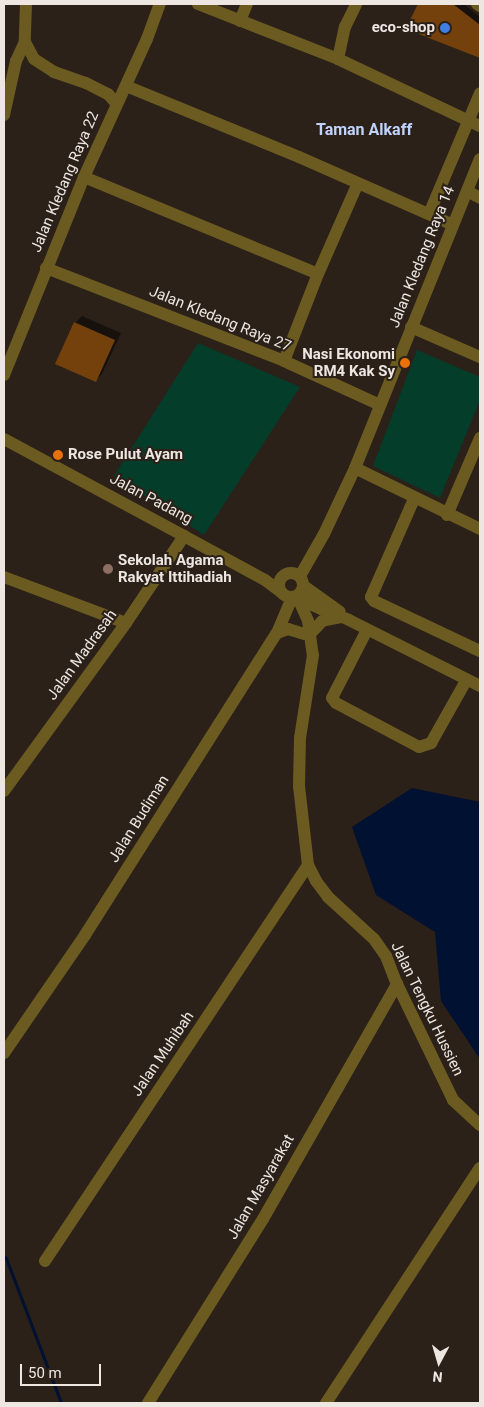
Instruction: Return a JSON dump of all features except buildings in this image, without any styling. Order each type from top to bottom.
[{"type":"street","points":[[4,115],[16,61],[25,42],[26,4]]},
{"type":"street","name":"Jalan Kledang Raya 22","points":[[4,375],[84,177],[126,86],[160,4]]},
{"type":"street","points":[[198,4],[338,59],[475,124]]},
{"type":"street","points":[[240,20],[247,4]]},
{"type":"street","points":[[338,59],[345,27],[356,4]]},
{"type":"street","points":[[25,42],[34,59],[54,72],[108,94],[117,104]]},
{"type":"street","points":[[126,86],[453,225]]},
{"type":"street","points":[[429,214],[475,124],[480,92]]},
{"type":"street","name":"Jalan Kledang Raya 14","points":[[296,590],[355,468],[480,159]]},
{"type":"street","points":[[84,177],[318,274]]},
{"type":"street","points":[[284,361],[318,274],[358,183]]},
{"type":"street","points":[[467,191],[480,198]]},
{"type":"street","name":"Jalan Kledang Raya 27","points":[[46,268],[284,361],[380,405]]},
{"type":"street","points":[[411,327],[480,357]]},
{"type":"street","points":[[447,515],[480,438]]},
{"type":"street","name":"Jalan Padang","points":[[4,439],[228,561],[296,590],[345,619],[480,686]]},
{"type":"street","points":[[355,468],[414,499],[480,529]]},
{"type":"street","points":[[414,499],[371,597],[374,601],[480,651]]},
{"type":"street","name":"Jalan Kledang Raya 14","points":[[285,574],[298,564],[312,543],[324,534]]},
{"type":"street","name":"Jalan Madrasah","points":[[4,791],[126,624],[184,536]]},
{"type":"street","name":"Jalan Padang","points":[[228,561],[265,573],[285,574],[292,572],[296,590]]},
{"type":"street","points":[[285,574],[279,583],[296,590],[307,634]]},
{"type":"street","points":[[4,577],[126,624]]},
{"type":"street","name":"Jalan Budiman","points":[[4,1053],[85,935],[277,633],[296,590]]},
{"type":"street","points":[[307,634],[322,621],[345,619]]},
{"type":"street","points":[[277,633],[288,629],[307,634]]},
{"type":"street","points":[[368,630],[332,698],[336,703],[419,747],[431,743],[467,679]]},
{"type":"street","name":"Jalan Tengku Hussien","points":[[307,634],[312,655],[300,738],[299,786],[308,864],[316,881],[328,897],[374,939],[386,956],[397,984],[453,1100],[480,1125]]},
{"type":"street","name":"Jalan Muhibah","points":[[45,1262],[308,864]]},
{"type":"street","name":"Jalan Masyarakat","points":[[148,1403],[263,1219],[397,984]]},
{"type":"street","points":[[326,1403],[480,1168]]},
{"type":"green space","points":[[198,343],[300,387],[204,535],[114,476]]},
{"type":"green space","points":[[417,350],[480,377],[480,400],[440,498],[373,466]]},
{"type":"water","points":[[412,788],[480,802],[480,1059],[441,1001],[435,932],[376,895],[352,827]]},
{"type":"waterway","points":[[4,1256],[61,1403]]},
{"type":"place","name":"eco-shop","points":[[445,28]]},
{"type":"place","name":"Nasi Ekonomi RM4 Kak Sy","points":[[405,363]]},
{"type":"place","name":"Rose Pulut Ayam","points":[[58,455]]},
{"type":"place","name":"Sekolah Agama Rakyat Ittihadiah","points":[[108,569]]},
{"type":"district","name":"Taman Alkaff","points":[[364,130]]}]
